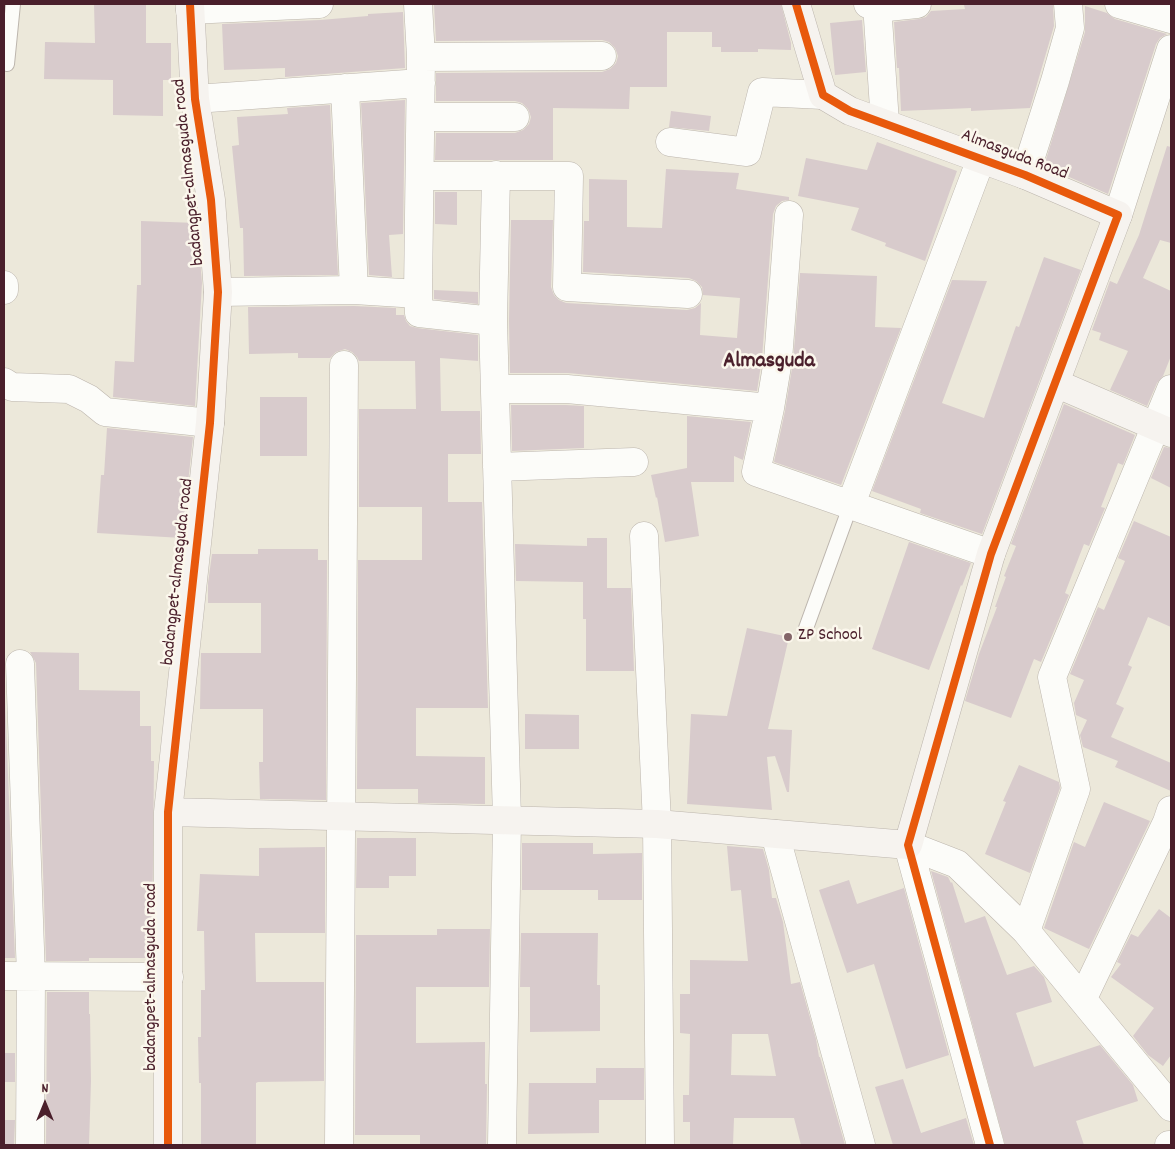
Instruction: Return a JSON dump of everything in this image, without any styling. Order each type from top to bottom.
[{"type":"street","points":[[190,7],[319,4]]},
{"type":"street","points":[[418,4],[421,70],[419,313],[493,321]]},
{"type":"street","points":[[670,142],[748,152],[762,92],[822,95],[796,4]]},
{"type":"street","points":[[885,123],[874,5],[918,4]]},
{"type":"street","points":[[1025,175],[1056,81],[1070,28],[1068,4]]},
{"type":"street","points":[[1119,4],[1171,19]]},
{"type":"street","name":"badangpet-almasguda road","points":[[168,1145],[168,812],[210,423],[218,292],[211,200],[195,99],[190,7]]},
{"type":"street","points":[[990,1145],[908,845],[992,554],[1118,215],[1171,49]]},
{"type":"street","points":[[195,99],[345,88],[421,70],[602,56]]},
{"type":"street","points":[[345,88],[354,290]]},
{"type":"street","name":"Almasguda Road","points":[[822,95],[850,111],[1025,175],[1118,215]]},
{"type":"street","points":[[421,117],[515,117]]},
{"type":"street","points":[[851,504],[981,159]]},
{"type":"street","points":[[496,175],[493,321],[507,819],[502,1145]]},
{"type":"street","points":[[420,176],[569,176],[567,287],[688,294]]},
{"type":"street","points":[[789,215],[778,360],[756,472],[992,554]]},
{"type":"street","points":[[4,285],[4,290]]},
{"type":"street","points":[[218,292],[354,290],[418,294]]},
{"type":"street","points":[[339,1145],[344,365]]},
{"type":"street","points":[[4,382],[12,386],[69,389],[88,398],[105,412],[210,423]]},
{"type":"street","points":[[1055,383],[1164,429]]},
{"type":"street","points":[[495,389],[567,389],[770,408]]},
{"type":"street","points":[[1026,930],[1076,789],[1052,677],[1164,429],[1171,389]]},
{"type":"street","points":[[497,467],[634,462]]},
{"type":"street","points":[[644,536],[657,824],[660,1145]]},
{"type":"street","points":[[20,664],[31,977],[30,1145]]},
{"type":"street","points":[[1084,998],[1171,810]]},
{"type":"street","points":[[168,812],[657,824],[908,845],[957,864],[1026,930],[1169,1099]]},
{"type":"street","points":[[775,834],[861,1145]]},
{"type":"street","points":[[4,976],[169,977]]},
{"type":"lane","points":[[7,64],[13,4]]},
{"type":"lane","points":[[805,631],[851,504]]},
{"type":"building","points":[[94,4],[146,4],[146,43],[171,43],[171,80],[163,80],[163,116],[113,115],[113,80],[44,79],[45,42],[95,43]]},
{"type":"building","points":[[781,4],[791,50],[758,49],[758,52],[721,52],[721,47],[712,47],[712,32],[667,32],[667,87],[630,87],[629,109],[553,108],[553,160],[435,160],[436,133],[515,133],[523,130],[529,124],[531,117],[528,109],[522,103],[515,101],[436,101],[436,73],[602,72],[610,69],[616,63],[618,56],[615,48],[609,42],[602,40],[436,41],[434,5]]},
{"type":"building","points":[[1053,4],[1054,26],[1030,108],[971,111],[971,108],[901,111],[894,22],[926,17],[931,11],[965,9],[964,5]]},
{"type":"building","points":[[1085,6],[1107,13],[1115,19],[1167,34],[1160,38],[1156,44],[1108,194],[1044,166],[1085,32]]},
{"type":"building","points":[[403,12],[405,68],[285,77],[285,68],[224,70],[222,24],[320,20]]},
{"type":"building","points":[[862,20],[866,72],[835,75],[830,23]]},
{"type":"building","points":[[405,100],[403,234],[389,235],[392,277],[369,275],[361,103]]},
{"type":"building","points":[[330,105],[338,275],[244,276],[243,228],[240,228],[232,146],[239,145],[237,117],[288,114],[287,108]]},
{"type":"building","points":[[671,111],[711,116],[709,131],[669,127]]},
{"type":"building","points":[[877,142],[957,171],[925,261],[885,246],[886,243],[851,230],[859,208],[798,196],[806,158],[867,170]]},
{"type":"building","points":[[1167,146],[1171,147],[1171,243],[1160,240],[1143,278],[1171,291],[1171,356],[1147,406],[1110,390],[1128,351],[1099,340],[1101,333],[1092,330],[1110,281],[1117,284],[1139,235]]},
{"type":"building","points":[[666,169],[739,173],[736,189],[789,197],[789,200],[782,201],[776,206],[773,214],[762,358],[757,391],[568,373],[510,373],[511,220],[553,220],[551,287],[554,295],[559,300],[566,303],[687,310],[695,308],[701,303],[700,335],[737,338],[740,298],[703,295],[702,287],[696,281],[689,278],[583,272],[584,221],[589,221],[589,179],[627,180],[627,227],[662,228]]},
{"type":"building","points":[[435,192],[457,192],[457,225],[435,224]]},
{"type":"building","points":[[141,221],[197,223],[202,283],[195,406],[113,397],[115,361],[134,362],[137,285],[141,285]]},
{"type":"building","points":[[1044,257],[1081,270],[982,534],[920,513],[921,509],[872,491],[952,280],[987,281],[942,403],[984,418],[1016,326],[1019,327]]},
{"type":"building","points":[[800,273],[877,276],[875,327],[901,328],[841,485],[774,462],[793,362]]},
{"type":"building","points":[[434,290],[478,292],[478,304],[434,299]]},
{"type":"building","points":[[354,306],[396,308],[396,315],[404,315],[410,326],[478,335],[478,361],[440,358],[441,411],[480,411],[481,454],[448,454],[448,502],[482,502],[488,708],[416,708],[416,756],[485,757],[485,804],[418,803],[418,789],[357,789],[358,560],[422,560],[422,507],[359,507],[359,409],[416,409],[415,361],[359,361],[352,352],[345,349],[336,352],[330,358],[298,358],[298,353],[249,354],[248,307]]},
{"type":"building","points":[[260,397],[307,397],[307,456],[260,456]]},
{"type":"building","points":[[1064,404],[1135,435],[1123,465],[1118,463],[1101,507],[1105,508],[1089,546],[1084,544],[1065,593],[1069,595],[1041,662],[1034,659],[1011,718],[965,701],[979,654],[997,607],[995,607],[1006,577],[1004,576],[1016,546],[1011,544]]},
{"type":"building","points":[[511,405],[584,406],[584,448],[512,451]]},
{"type":"building","points":[[687,416],[751,422],[743,460],[734,456],[734,482],[691,482],[699,536],[665,542],[651,475],[687,468]]},
{"type":"building","points":[[107,428],[193,437],[182,538],[97,533],[101,475],[104,475]]},
{"type":"building","points":[[1164,447],[1171,448],[1171,488],[1151,478]]},
{"type":"building","points":[[1134,521],[1171,537],[1171,627],[1148,617],[1128,665],[1132,667],[1116,704],[1124,708],[1111,737],[1171,763],[1171,791],[1115,767],[1118,761],[1083,747],[1080,735],[1087,720],[1076,715],[1074,703],[1084,680],[1070,674],[1098,607],[1104,610],[1125,561],[1118,558]]},
{"type":"building","points":[[587,538],[607,538],[607,588],[631,588],[634,671],[586,671],[586,619],[583,619],[583,582],[516,581],[515,544],[587,546]]},
{"type":"building","points":[[909,542],[971,563],[929,670],[872,649]]},
{"type":"building","points":[[258,549],[318,549],[318,560],[327,560],[326,800],[260,799],[259,762],[263,762],[263,709],[200,709],[201,653],[261,653],[261,603],[208,603],[208,583],[212,554],[258,554]]},
{"type":"building","points":[[747,628],[789,637],[768,729],[792,730],[789,792],[787,792],[775,756],[767,757],[772,810],[687,804],[691,714],[727,716]]},
{"type":"building","points":[[30,652],[79,653],[79,690],[140,691],[140,726],[151,726],[151,761],[154,761],[152,958],[89,958],[89,961],[46,961],[36,663]]},
{"type":"building","points":[[5,696],[15,958],[4,958]]},
{"type":"building","points":[[525,714],[579,715],[579,749],[525,749]]},
{"type":"building","points":[[1019,765],[1059,782],[1060,788],[1030,873],[985,854],[1006,802],[1003,801]]},
{"type":"building","points":[[1104,802],[1150,821],[1089,949],[1044,928],[1074,842],[1085,847]]},
{"type":"building","points":[[357,838],[416,838],[416,876],[389,876],[389,888],[356,888]]},
{"type":"building","points":[[522,843],[593,843],[593,854],[642,853],[642,900],[598,900],[598,890],[522,890]]},
{"type":"building","points":[[727,846],[763,849],[769,870],[772,898],[776,898],[783,922],[791,984],[800,982],[816,1039],[819,1057],[845,1145],[801,1145],[794,1118],[734,1118],[733,1145],[690,1145],[690,1122],[683,1122],[683,1095],[689,1095],[690,1034],[680,1033],[680,994],[690,994],[690,960],[748,961],[741,890],[731,891]],"holes":[[[732,1034],[768,1034],[776,1076],[731,1075]]]},
{"type":"building","points":[[325,847],[325,933],[255,933],[256,982],[324,982],[324,1081],[256,1083],[256,1145],[201,1145],[201,1083],[199,1083],[198,1037],[201,1037],[201,990],[205,990],[204,931],[197,931],[200,874],[259,876],[259,848]]},
{"type":"building","points":[[931,871],[948,877],[952,882],[965,923],[985,916],[1007,975],[1034,966],[1044,977],[1052,1002],[1016,1013],[1034,1067],[1100,1045],[1133,1085],[1138,1101],[1076,1121],[1084,1145],[1005,1145]]},
{"type":"building","points":[[849,880],[857,904],[904,888],[949,1055],[906,1069],[874,964],[847,973],[819,890]]},
{"type":"building","points":[[1159,909],[1171,918],[1171,1055],[1163,1066],[1148,1055],[1133,1036],[1154,1008],[1111,977],[1121,964],[1117,962],[1131,934],[1138,937]]},
{"type":"building","points":[[437,929],[490,929],[489,987],[416,987],[416,1043],[485,1042],[485,1084],[487,1084],[486,1145],[420,1145],[420,1135],[355,1135],[356,935],[437,935]]},
{"type":"building","points":[[521,933],[598,933],[597,985],[600,985],[600,1031],[530,1032],[530,987],[520,987]]},
{"type":"building","points":[[47,992],[89,992],[91,1081],[89,1145],[46,1145]]},
{"type":"building","points":[[4,1053],[15,1053],[15,1082],[4,1082]]},
{"type":"building","points":[[596,1068],[644,1068],[644,1100],[599,1100],[599,1133],[528,1134],[529,1083],[596,1083]]},
{"type":"building","points":[[903,1079],[921,1133],[966,1118],[974,1145],[893,1145],[875,1087]]},
{"type":"building","points":[[4,1120],[15,1120],[14,1145],[4,1145]]},
{"type":"cycle path","points":[[168,1145],[168,812],[210,423],[218,292],[211,200],[195,99],[190,4]]},
{"type":"cycle path","points":[[796,4],[823,95],[850,111],[1025,175],[1118,215],[991,554],[908,845],[990,1145]]},
{"type":"place","name":"ZP School","points":[[788,637]]},
{"type":"district","name":"Almasguda","points":[[769,363]]}]
